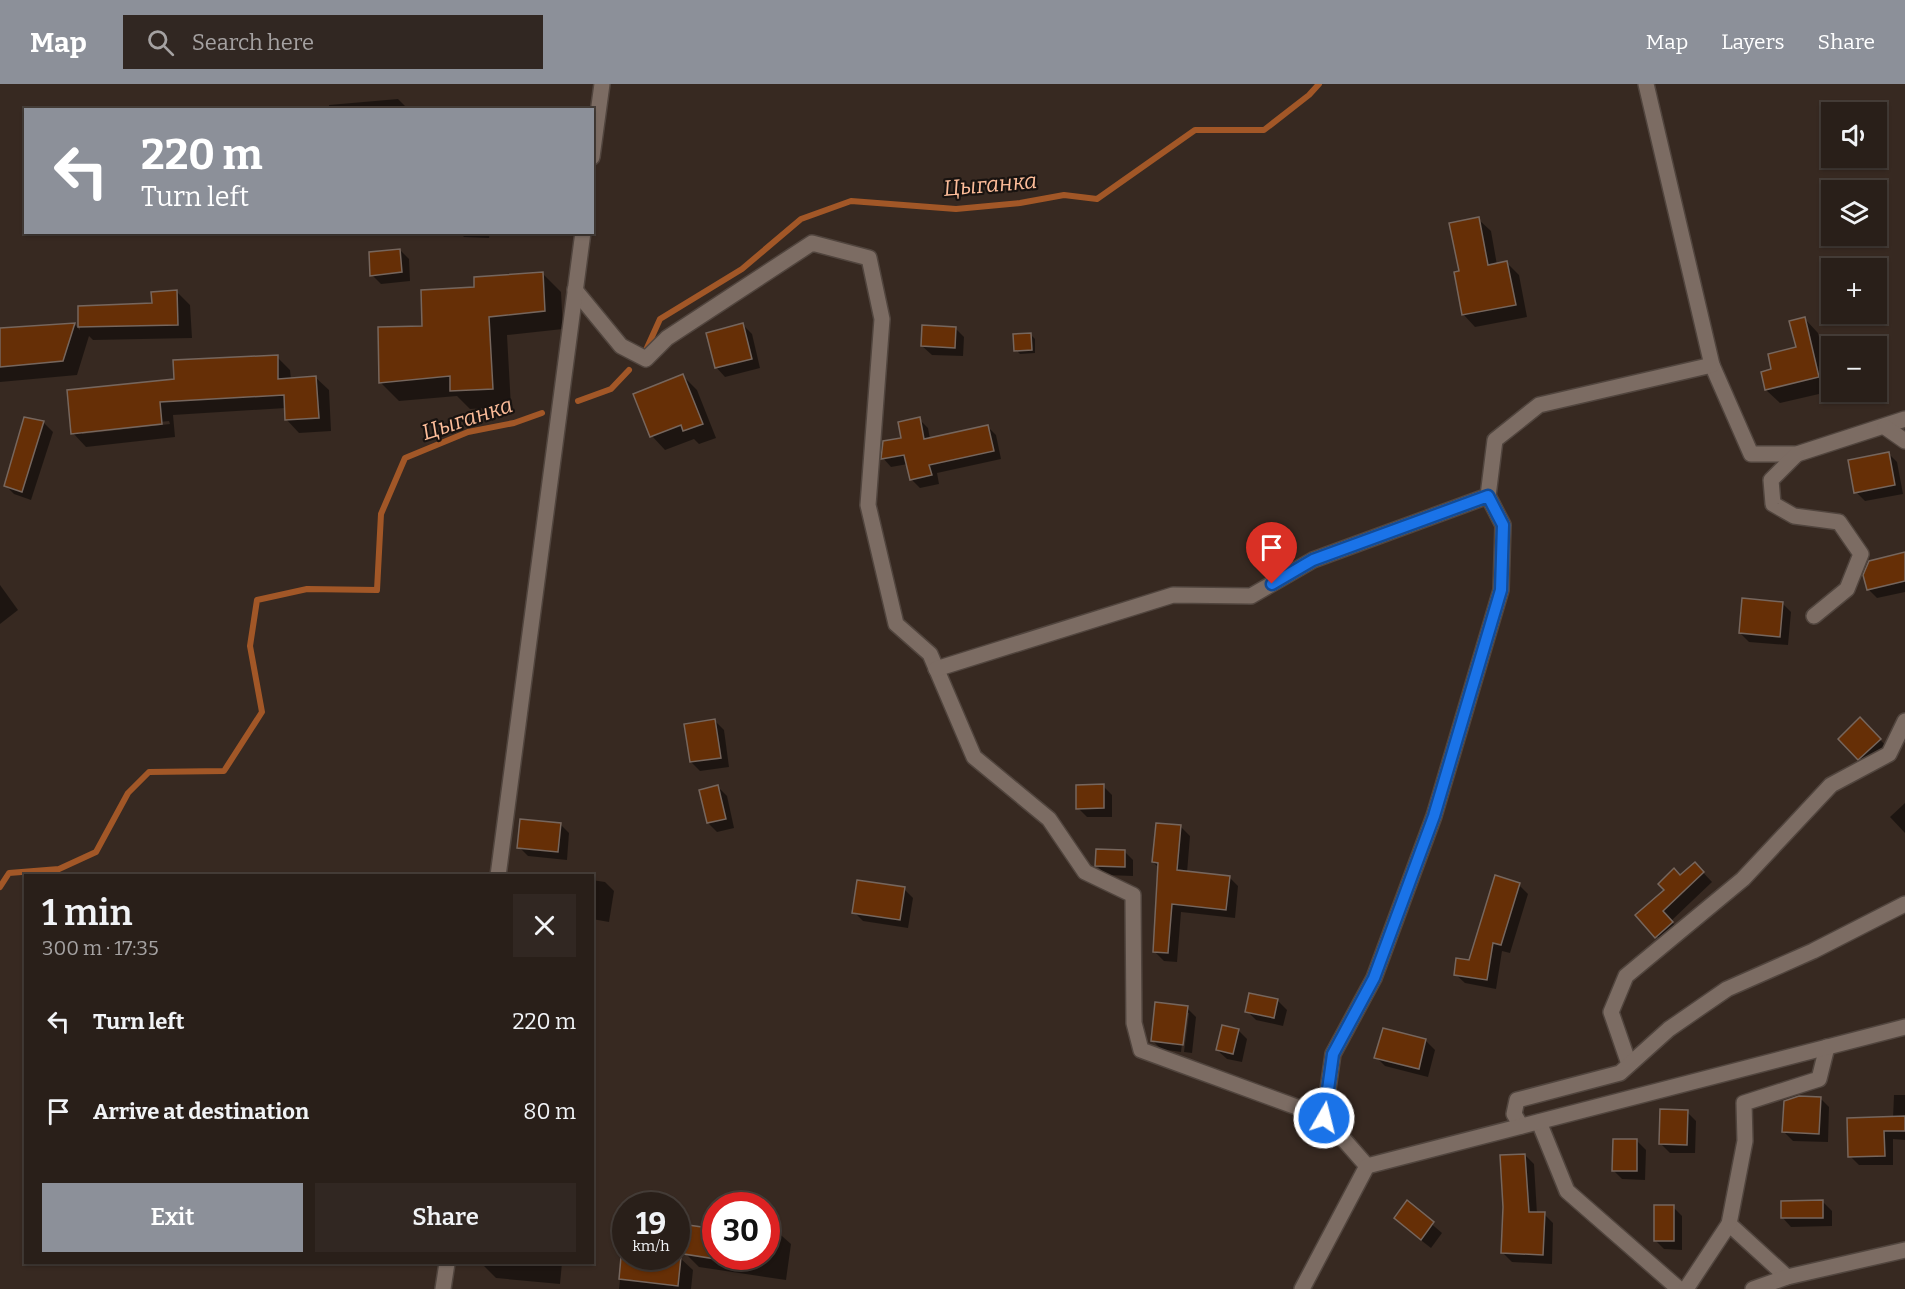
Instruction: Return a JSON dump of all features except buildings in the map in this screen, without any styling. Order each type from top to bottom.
[{"type":"street","points":[[594,142],[602,84]]},
{"type":"street","points":[[1646,84],[1712,365],[1751,453],[1797,454],[1905,419]]},
{"type":"street","points":[[498,874],[583,234]]},
{"type":"street","points":[[575,290],[621,346],[646,359],[667,338],[812,243],[869,258],[882,319],[868,505],[896,624],[930,654],[974,757],[1049,819],[1085,872],[1133,895],[1134,1023],[1141,1050],[1324,1118],[1366,1166]]},
{"type":"street","points":[[1324,1118],[1333,1054],[1374,978],[1434,816],[1501,590],[1503,525],[1488,496],[1495,440],[1539,405],[1712,365]]},
{"type":"street","points":[[1885,427],[1905,441]]},
{"type":"street","points":[[1797,454],[1771,480],[1773,504],[1794,516],[1839,522],[1862,554],[1847,589],[1814,616]]},
{"type":"street","points":[[936,669],[1173,595],[1251,596],[1313,560],[1488,496]]},
{"type":"street","points":[[1629,1065],[1611,1012],[1626,976],[1743,879],[1830,785],[1889,754],[1905,722]]},
{"type":"street","points":[[1521,1126],[1514,1114],[1517,1100],[1620,1073],[1669,1029],[1727,989],[1813,951],[1905,904]]},
{"type":"street","points":[[1302,1289],[1366,1166],[1905,1027]]},
{"type":"street","points":[[1686,1289],[1729,1224],[1745,1141],[1744,1104],[1819,1079],[1827,1047]]},
{"type":"street","points":[[1539,1122],[1567,1191],[1679,1289]]},
{"type":"street","points":[[1729,1224],[1787,1277]]},
{"type":"street","points":[[1753,1289],[1787,1277],[1905,1250]]},
{"type":"street","points":[[444,1289],[447,1264]]},
{"type":"waterway","name":"Цыганка","points":[[646,350],[660,319],[742,269],[801,219],[851,201],[956,209],[1020,203],[1064,195],[1097,199],[1195,130],[1264,130],[1309,95],[1319,84]]},
{"type":"waterway","name":"Цыганка","points":[[578,401],[611,389],[629,370]]},
{"type":"waterway","name":"Цыганка","points":[[0,887],[9,873],[59,869],[96,852],[128,793],[149,772],[224,771],[262,712],[250,646],[257,600],[307,589],[377,590],[381,514],[405,458],[468,432],[514,423],[542,413]]},
{"type":"route","points":[[1272,584],[1313,560],[1488,496],[1503,525],[1501,590],[1434,816],[1374,978],[1333,1054],[1324,1118]]}]
